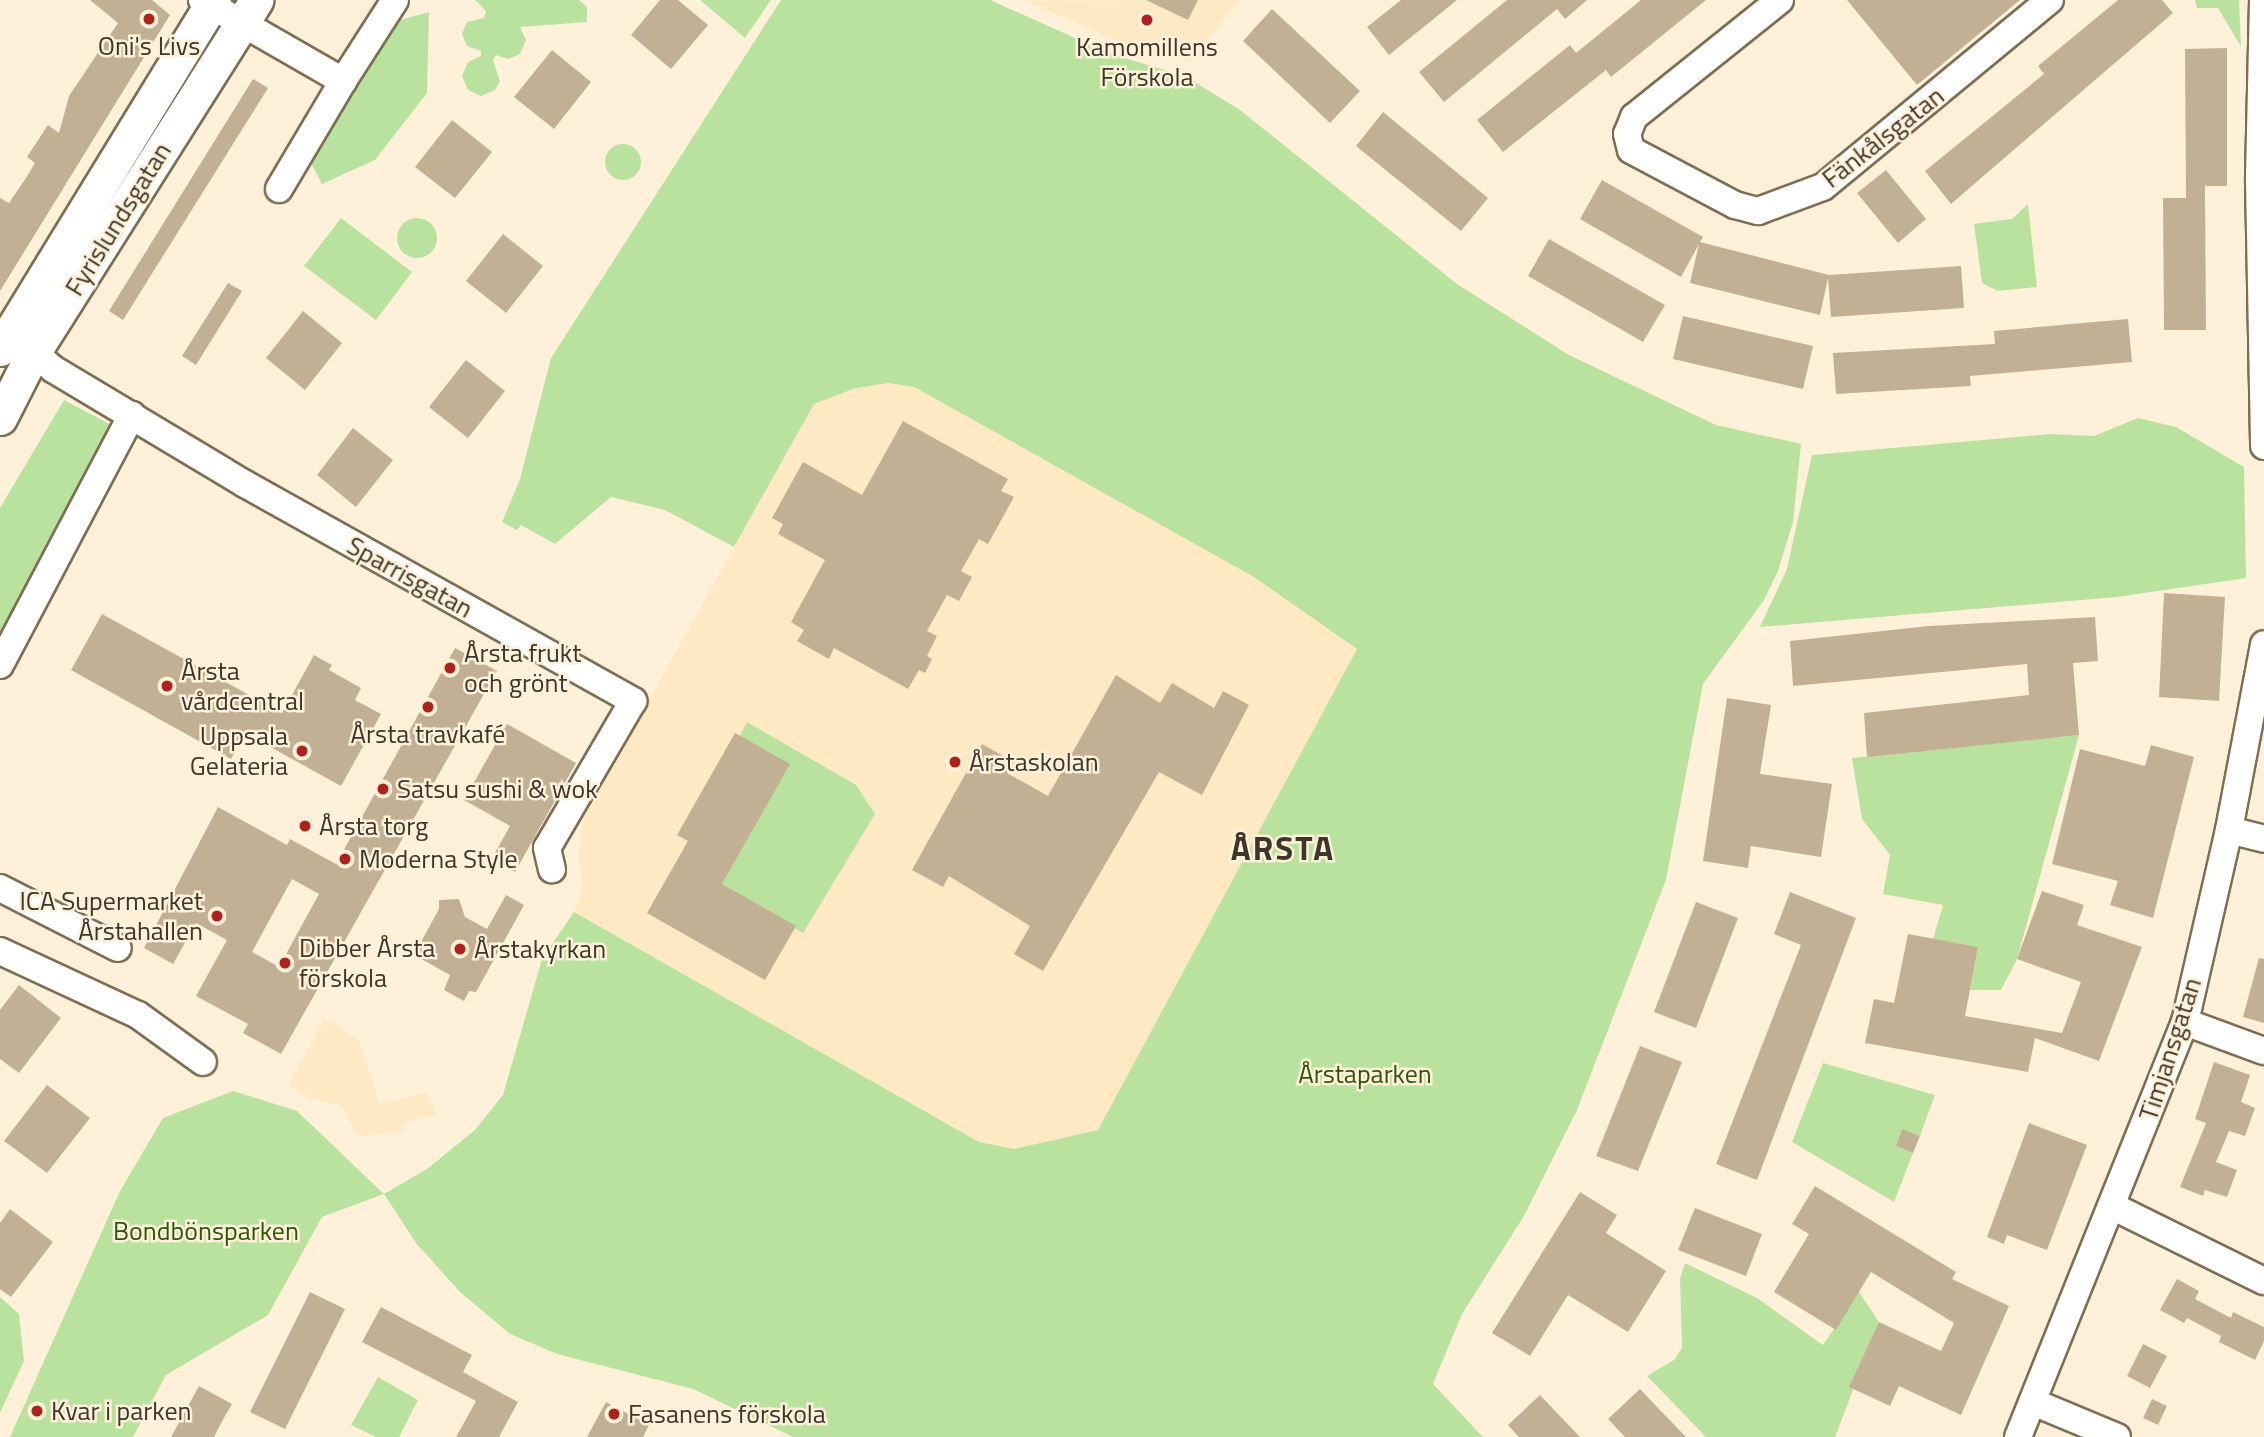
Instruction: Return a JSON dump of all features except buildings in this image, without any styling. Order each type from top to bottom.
[{"type":"main road","name":"Fyrislundsgatan","points":[[3,334],[209,2]]},
{"type":"main road","name":"Fyrislundsgatan","points":[[0,418],[32,355],[249,12]]},
{"type":"street","points":[[279,189],[395,0]]},
{"type":"street","name":"Fänkålsgatan","points":[[1780,0],[1634,117],[1627,134],[1632,150],[1735,205],[1758,211],[1822,187],[2050,0]]},
{"type":"street","points":[[2263,0],[2264,446]]},
{"type":"street","points":[[209,2],[249,12],[343,81]]},
{"type":"street","name":"Sparrisgatan","points":[[3,334],[32,355],[245,484],[633,701],[547,849],[552,869]]},
{"type":"street","points":[[0,664],[132,415]]},
{"type":"street","name":"Timjansgatan","points":[[2018,1437],[2114,1207],[2185,1022],[2229,830],[2264,644]]},
{"type":"street","points":[[2229,830],[2264,839]]},
{"type":"street","points":[[0,888],[118,948]]},
{"type":"street","points":[[0,951],[138,1015],[203,1062]]},
{"type":"street","points":[[2185,1022],[2264,1051]]},
{"type":"street","points":[[2114,1207],[2264,1281]]},
{"type":"street","points":[[2033,1402],[2117,1437]]},
{"type":"shaded area","name":"Kamomillens Förskola","points":[[1240,0],[1188,62],[1116,40],[1026,1]]},
{"type":"shaded area","name":"Årstaskolan","points":[[888,383],[914,387],[1254,577],[1357,649],[1098,1130],[1014,1149],[979,1142],[574,912],[583,887],[578,852],[584,817],[814,404],[853,389]]},
{"type":"shaded area","points":[[324,1019],[359,1040],[379,1103],[426,1093],[436,1114],[402,1123],[403,1131],[358,1137],[341,1105],[314,1100],[288,1085]]},
{"type":"green space","points":[[475,0],[579,0],[587,7],[587,22],[520,27],[526,40],[520,54],[508,59],[496,55],[493,60],[500,81],[495,90],[481,96],[468,90],[462,76],[468,62],[481,56],[481,51],[467,46],[462,34],[467,22],[484,18],[486,11]]},
{"type":"green space","points":[[700,0],[771,0],[745,38]]},
{"type":"green space","name":"Årstaparken","points":[[781,0],[990,0],[1111,54],[1185,76],[1240,110],[1457,284],[1569,355],[1716,425],[1801,444],[1793,522],[1778,571],[1764,600],[1703,684],[1666,880],[1577,1110],[1524,1216],[1462,1314],[1433,1384],[1483,1437],[793,1437],[693,1389],[557,1354],[510,1334],[460,1292],[416,1243],[384,1194],[427,1169],[475,1130],[503,1095],[542,959],[574,912],[979,1142],[1014,1149],[1098,1130],[1357,649],[1254,577],[914,387],[888,383],[853,389],[814,404],[734,547],[665,510],[611,497],[555,544],[521,525],[517,530],[502,522],[520,479],[551,358]]},
{"type":"green space","points":[[2195,0],[2239,0],[2241,47],[2218,8],[2197,8]]},
{"type":"green space","points":[[429,12],[427,93],[375,160],[322,184],[310,161],[400,20]]},
{"type":"green space","points":[[623,144],[636,149],[641,162],[636,175],[623,180],[610,175],[605,162],[610,149]]},
{"type":"green space","points":[[2028,204],[2037,287],[1998,291],[1982,283],[1974,224],[2012,219]]},
{"type":"green space","points":[[341,218],[412,272],[376,320],[304,266]]},
{"type":"green space","points":[[417,218],[431,224],[437,238],[431,252],[417,258],[403,252],[397,238],[403,224]]},
{"type":"green space","points":[[64,400],[115,427],[0,645],[0,508]]},
{"type":"green space","points":[[2138,418],[2176,427],[2244,467],[2246,578],[2117,597],[1760,627],[1787,569],[1812,455],[2051,434],[2094,436]]},
{"type":"green space","points":[[747,722],[856,785],[875,814],[803,933],[722,884],[789,764],[740,736]]},
{"type":"green space","points":[[2079,735],[2017,959],[2001,990],[1970,990],[1978,947],[1933,939],[1943,905],[1883,894],[1890,855],[1862,819],[1852,758]]},
{"type":"green space","points":[[1823,1063],[1935,1095],[1920,1136],[1902,1130],[1896,1146],[1913,1153],[1894,1202],[1792,1142]]},
{"type":"green space","name":"Bondbönsparken","points":[[233,1091],[297,1111],[384,1194],[322,1217],[268,1315],[166,1375],[133,1437],[10,1437],[120,1191],[163,1118]]},
{"type":"green space","points":[[1685,1263],[1757,1298],[1823,1345],[1859,1292],[1879,1322],[1835,1437],[1706,1437],[1647,1376],[1674,1360],[1682,1348],[1680,1278]]},
{"type":"green space","points":[[0,1297],[19,1314],[24,1361],[0,1413]]},
{"type":"green space","points":[[378,1377],[418,1400],[399,1437],[376,1437],[351,1425]]},
{"type":"place","name":"Oni's Livs","points":[[149,19]]},
{"type":"place","name":"Kamomillens Förskola","points":[[1147,20]]},
{"type":"place","name":"Årsta frukt och grönt","points":[[450,668]]},
{"type":"place","name":"Årsta vårdcentral","points":[[167,686]]},
{"type":"place","name":"Årsta travkafé","points":[[428,707]]},
{"type":"place","name":"Uppsala Gelateria","points":[[302,751]]},
{"type":"place","name":"Årstaskolan","points":[[955,762]]},
{"type":"place","name":"Satsu sushi & wok","points":[[383,789]]},
{"type":"place","name":"Årsta torg","points":[[305,826]]},
{"type":"place","name":"Moderna Style","points":[[345,859]]},
{"type":"place","name":"ICA Supermarket Årstahallen","points":[[217,916]]},
{"type":"place","name":"Årstakyrkan","points":[[460,949]]},
{"type":"place","name":"Dibber Årsta förskola","points":[[285,963]]},
{"type":"place","name":"Kvar i parken","points":[[37,1411]]},
{"type":"place","name":"Fasanens förskola","points":[[614,1414]]},
{"type":"district","name":"ÅRSTA","points":[[1283,849]]}]
